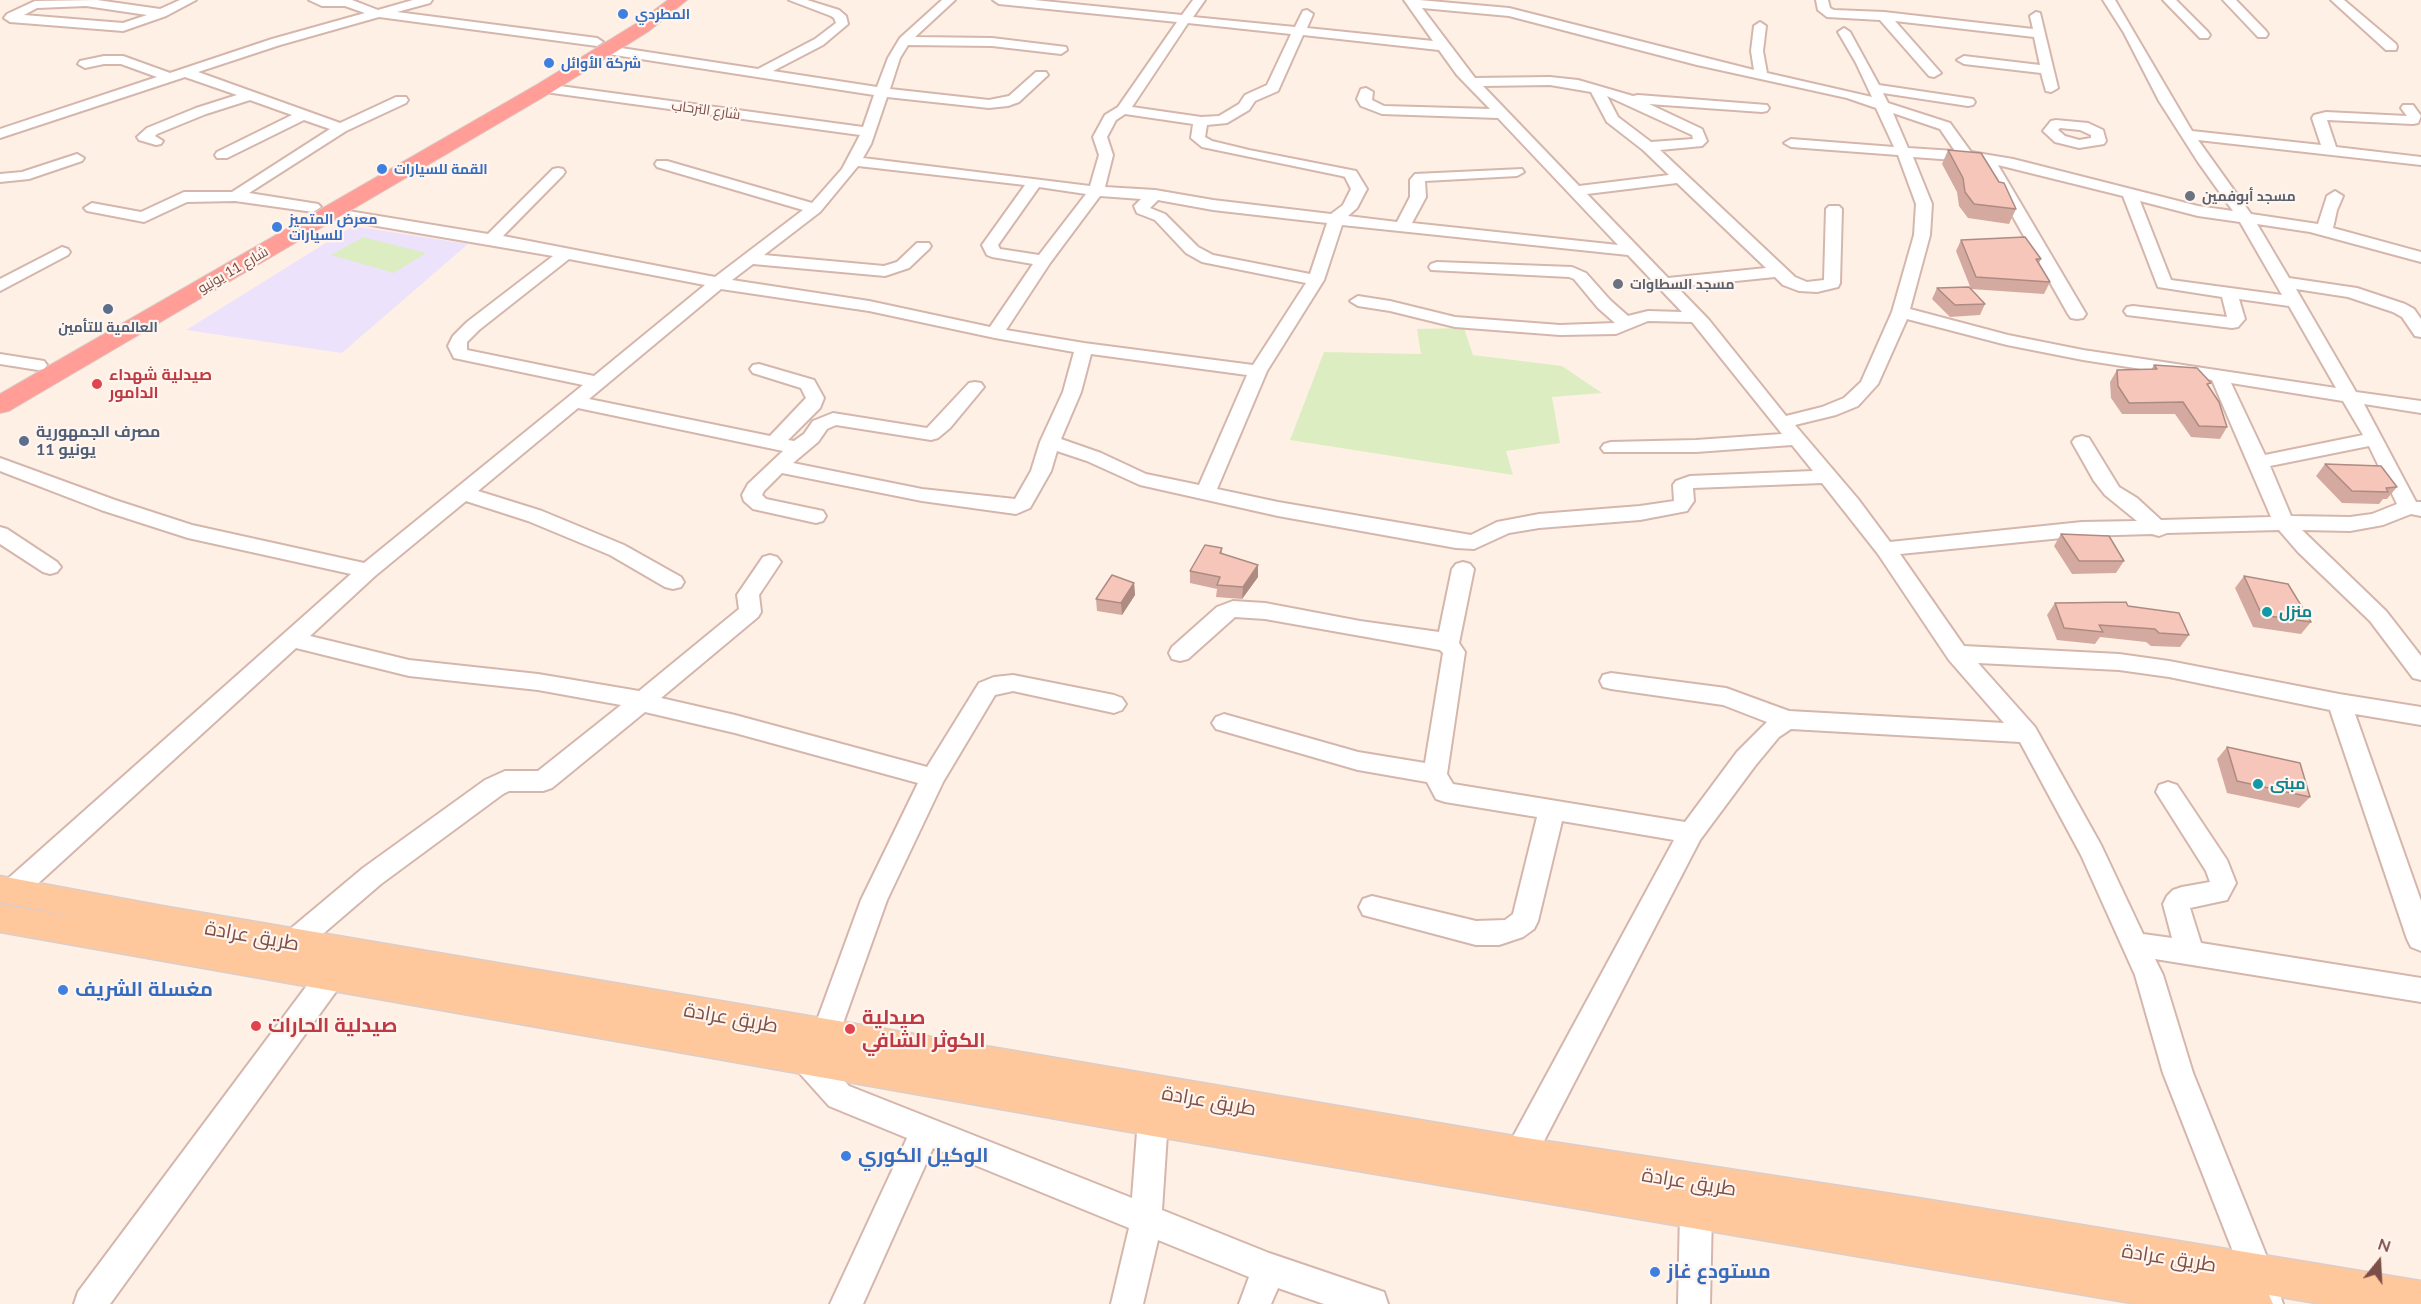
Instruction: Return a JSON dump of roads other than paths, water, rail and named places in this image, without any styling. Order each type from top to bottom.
[{"type":"highway","name":"شارع 11 يونيو","points":[[0,387],[545,88],[603,46],[654,0]]},
{"type":"highway","name":"شارع 11 يونيو","points":[[0,405],[322,210],[679,0]]},
{"type":"main road","name":"طريق عرادة","points":[[4,899],[152,932],[330,977],[815,1045],[1520,1155],[2259,1293]]},
{"type":"main road","name":"طريق عرادة","points":[[152,932],[293,943],[815,1045],[1153,1119],[1696,1211],[2259,1293],[2421,1301]]},
{"type":"street","points":[[5,20],[123,27],[190,0]]},
{"type":"street","points":[[315,0],[346,2],[376,13],[603,46],[881,92],[1000,103],[1014,99],[1041,75]]},
{"type":"street","points":[[0,134],[276,42],[426,0]]},
{"type":"street","points":[[760,73],[819,42],[842,24],[840,16],[835,13],[795,0]]},
{"type":"street","points":[[4,899],[368,571],[718,283],[814,209],[838,183],[854,160],[868,132],[894,58],[904,41],[949,0]]},
{"type":"street","points":[[999,0],[1441,46]]},
{"type":"street","points":[[995,333],[1043,261],[1096,191],[1106,155],[1100,137],[1110,118],[1123,110],[1148,70],[1199,0]]},
{"type":"street","points":[[1822,0],[1824,10],[1831,14],[1884,16],[2039,34]]},
{"type":"street","points":[[1871,0],[1934,73]]},
{"type":"street","points":[[1885,549],[2082,529],[2159,529],[2284,523],[2350,524],[2376,520],[2415,508],[2246,218],[2205,162],[2166,101],[2130,33],[2109,0]]},
{"type":"street","points":[[2169,0],[2204,35]]},
{"type":"street","points":[[2229,0],[2262,34]]},
{"type":"street","points":[[2337,0],[2391,47]]},
{"type":"street","points":[[1411,1],[1448,2],[1509,12],[1697,61],[1851,95],[1945,126],[1966,156]]},
{"type":"street","points":[[1411,1],[1441,46],[1471,82],[1696,317],[1851,504],[1957,654],[2027,733],[2092,852],[2149,975],[2178,1073],[2259,1293]]},
{"type":"street","points":[[5,20],[29,7],[43,3],[92,2],[162,13]]},
{"type":"street","points":[[64,22],[92,2]]},
{"type":"street","points":[[1123,110],[1202,121],[1222,120],[1244,107],[1250,98],[1270,91],[1307,14]]},
{"type":"street","points":[[2036,16],[2051,88]]},
{"type":"street","points":[[1760,26],[1757,51],[1761,74]]},
{"type":"street","points":[[1611,448],[1696,446],[1789,431],[1851,402],[1869,384],[1901,312],[1924,220],[1924,204],[1875,88],[1844,32]]},
{"type":"street","points":[[904,41],[992,42],[1061,50]]},
{"type":"street","points":[[85,64],[104,60],[123,60],[172,78]]},
{"type":"street","points":[[1964,60],[2046,70]]},
{"type":"street","points":[[187,73],[341,128]]},
{"type":"street","points":[[1471,82],[1562,82],[1638,99],[1762,108]]},
{"type":"street","name":"شارع الترحاب","points":[[545,88],[868,132]]},
{"type":"street","points":[[1875,88],[1968,102]]},
{"type":"street","points":[[1597,90],[1612,119],[1648,147],[1789,281],[1805,287],[1832,283],[1834,209]]},
{"type":"street","points":[[1366,92],[1364,99],[1366,103],[1382,110],[1501,114]]},
{"type":"street","points":[[156,141],[144,137],[152,131],[201,111],[252,95]]},
{"type":"street","points":[[1619,95],[1697,132],[1700,141],[1648,147]]},
{"type":"street","points":[[236,196],[341,128],[401,99]]},
{"type":"street","points":[[1682,125],[1688,102]]},
{"type":"street","points":[[2330,151],[2319,118],[2413,120],[2414,116],[2408,108]]},
{"type":"street","points":[[222,154],[303,115]]},
{"type":"street","points":[[1202,121],[1198,138],[1207,144],[1351,174],[1359,189],[1349,208],[1336,218],[1316,280],[1258,371],[1206,492]]},
{"type":"street","points":[[2189,135],[2421,161]]},
{"type":"street","points":[[1791,143],[1987,158],[2070,159],[2129,192],[2198,211],[2297,224],[2421,257]]},
{"type":"street","points":[[0,178],[24,176],[77,158]]},
{"type":"street","points":[[1987,158],[2077,314]]},
{"type":"street","points":[[854,160],[1402,227],[1634,251]]},
{"type":"street","points":[[662,164],[814,209]]},
{"type":"street","points":[[492,239],[558,172]]},
{"type":"street","points":[[1402,227],[1418,197],[1417,180],[1419,177],[1517,172]]},
{"type":"street","points":[[1576,191],[1679,178]]},
{"type":"street","points":[[1035,182],[990,245],[993,252],[998,254],[1043,261]]},
{"type":"street","points":[[2129,192],[2162,280],[2170,285],[2293,301]]},
{"type":"street","points":[[1155,195],[1142,206],[1142,210],[1160,217],[1192,250],[1208,259],[1316,280]]},
{"type":"street","points":[[92,208],[134,218],[144,217],[184,197],[236,196],[492,239],[564,255],[718,283],[869,306],[995,333],[1084,348],[1258,371]]},
{"type":"street","points":[[2325,231],[2329,210],[2336,196]]},
{"type":"street","points":[[749,259],[872,272],[885,271],[903,265],[923,246]]},
{"type":"street","points":[[0,286],[62,252]]},
{"type":"street","points":[[564,255],[473,326],[459,340],[460,354],[597,382]]},
{"type":"street","points":[[1437,267],[1572,272],[1580,276],[1604,304],[1627,324]]},
{"type":"street","points":[[1664,283],[1778,272]]},
{"type":"street","points":[[2282,282],[2351,292],[2399,308],[2408,313],[2421,332]]},
{"type":"street","points":[[2133,310],[2232,323],[2236,319],[2229,293]]},
{"type":"street","points":[[1358,301],[1475,325],[1571,330],[1616,329],[1638,318],[1648,316],[1696,317]]},
{"type":"street","points":[[1901,312],[2007,340],[2061,351],[2421,407]]},
{"type":"street","points":[[777,466],[922,495],[1011,508],[1023,503],[1041,471],[1050,442],[1072,392],[1084,348]]},
{"type":"street","points":[[0,359],[38,365]]},
{"type":"street","points":[[759,369],[808,384],[815,398],[813,404],[775,442]]},
{"type":"street","points":[[2219,376],[2259,462],[2284,523],[2305,547],[2359,595],[2421,672]]},
{"type":"street","points":[[816,516],[760,504],[754,501],[752,495],[755,488],[797,448],[811,438],[820,425],[833,419],[931,434],[943,424],[975,387]]},
{"type":"street","points":[[573,401],[797,448]]},
{"type":"street","points":[[2259,462],[2375,439]]},
{"type":"street","points":[[1050,442],[1094,457],[1130,476],[1332,519],[1456,541],[1474,542],[1504,528],[1527,523],[1640,513],[1680,506],[1684,501],[1683,485],[1690,482],[1827,477]]},
{"type":"street","points":[[2082,442],[2112,491],[2130,503],[2159,529]]},
{"type":"street","points":[[0,464],[108,505],[188,531],[368,571]]},
{"type":"street","points":[[464,493],[536,516],[617,550],[673,582]]},
{"type":"street","points":[[0,534],[50,567]]},
{"type":"street","points":[[293,943],[372,876],[494,787],[505,781],[536,782],[549,778],[750,612],[748,595],[770,562]]},
{"type":"street","points":[[1448,644],[1463,568]]},
{"type":"street","points":[[1180,653],[1225,612],[1243,609],[1360,629],[1430,638],[1448,644],[1454,652],[1435,774],[1445,792],[1691,833]]},
{"type":"street","points":[[290,639],[409,668],[538,682],[641,700],[641,702],[735,724],[933,778]]},
{"type":"street","points":[[1957,654],[2119,662],[2169,669],[2339,703],[2421,716]]},
{"type":"street","points":[[1611,681],[1726,697],[1787,720],[2027,733]]},
{"type":"street","points":[[1114,704],[1013,683],[995,685],[987,689],[933,778],[874,900],[815,1045],[839,1096],[1146,1221],[1269,1269],[1372,1304]]},
{"type":"street","points":[[2339,703],[2421,939]]},
{"type":"street","points":[[1520,1155],[1691,833],[1746,759],[1771,731],[1787,720]]},
{"type":"street","points":[[1224,723],[1358,761],[1435,774]]},
{"type":"street","points":[[2168,792],[2218,868],[2223,883],[2218,892],[2182,898],[2176,904],[2190,953]]},
{"type":"street","points":[[1372,907],[1476,933],[1499,933],[1514,930],[1525,921],[1552,809]]},
{"type":"street","points":[[2134,944],[2421,990]]},
{"type":"street","points":[[90,1304],[330,977]]},
{"type":"street","points":[[1127,1304],[1146,1221],[1153,1119]]},
{"type":"street","points":[[846,1304],[926,1130]]},
{"type":"street","points":[[1694,1304],[1696,1211]]},
{"type":"street","points":[[1255,1304],[1269,1269]]},
{"type":"place","name":"المطردي","points":[[623,14]]},
{"type":"place","name":"شركة الأوائل","points":[[549,63]]},
{"type":"place","name":"القمة للسيارات","points":[[382,169]]},
{"type":"place","name":"مسجد أبوفمين","points":[[2190,196]]},
{"type":"place","name":"معرض المتميز للسيارات","points":[[277,227]]},
{"type":"place","name":"مسجد السطاوات","points":[[1618,284]]},
{"type":"place","name":"العالمية للتأمين","points":[[108,309]]},
{"type":"place","name":"صيدلية شهداء الدامور","points":[[97,384]]},
{"type":"place","name":"مصرف الجمهورية 11 يونيو","points":[[24,441]]},
{"type":"place","name":"منزل","points":[[2267,612]]},
{"type":"place","name":"مبنى","points":[[2258,784]]},
{"type":"place","name":"مغسلة الشريف","points":[[63,990]]},
{"type":"place","name":"صيدلية الحارات","points":[[256,1026]]},
{"type":"place","name":"صيدلية الكوثر الشافي","points":[[850,1029]]},
{"type":"place","name":"الوكيل الكوري","points":[[846,1156]]},
{"type":"place","name":"مستودع غاز","points":[[1655,1272]]}]
